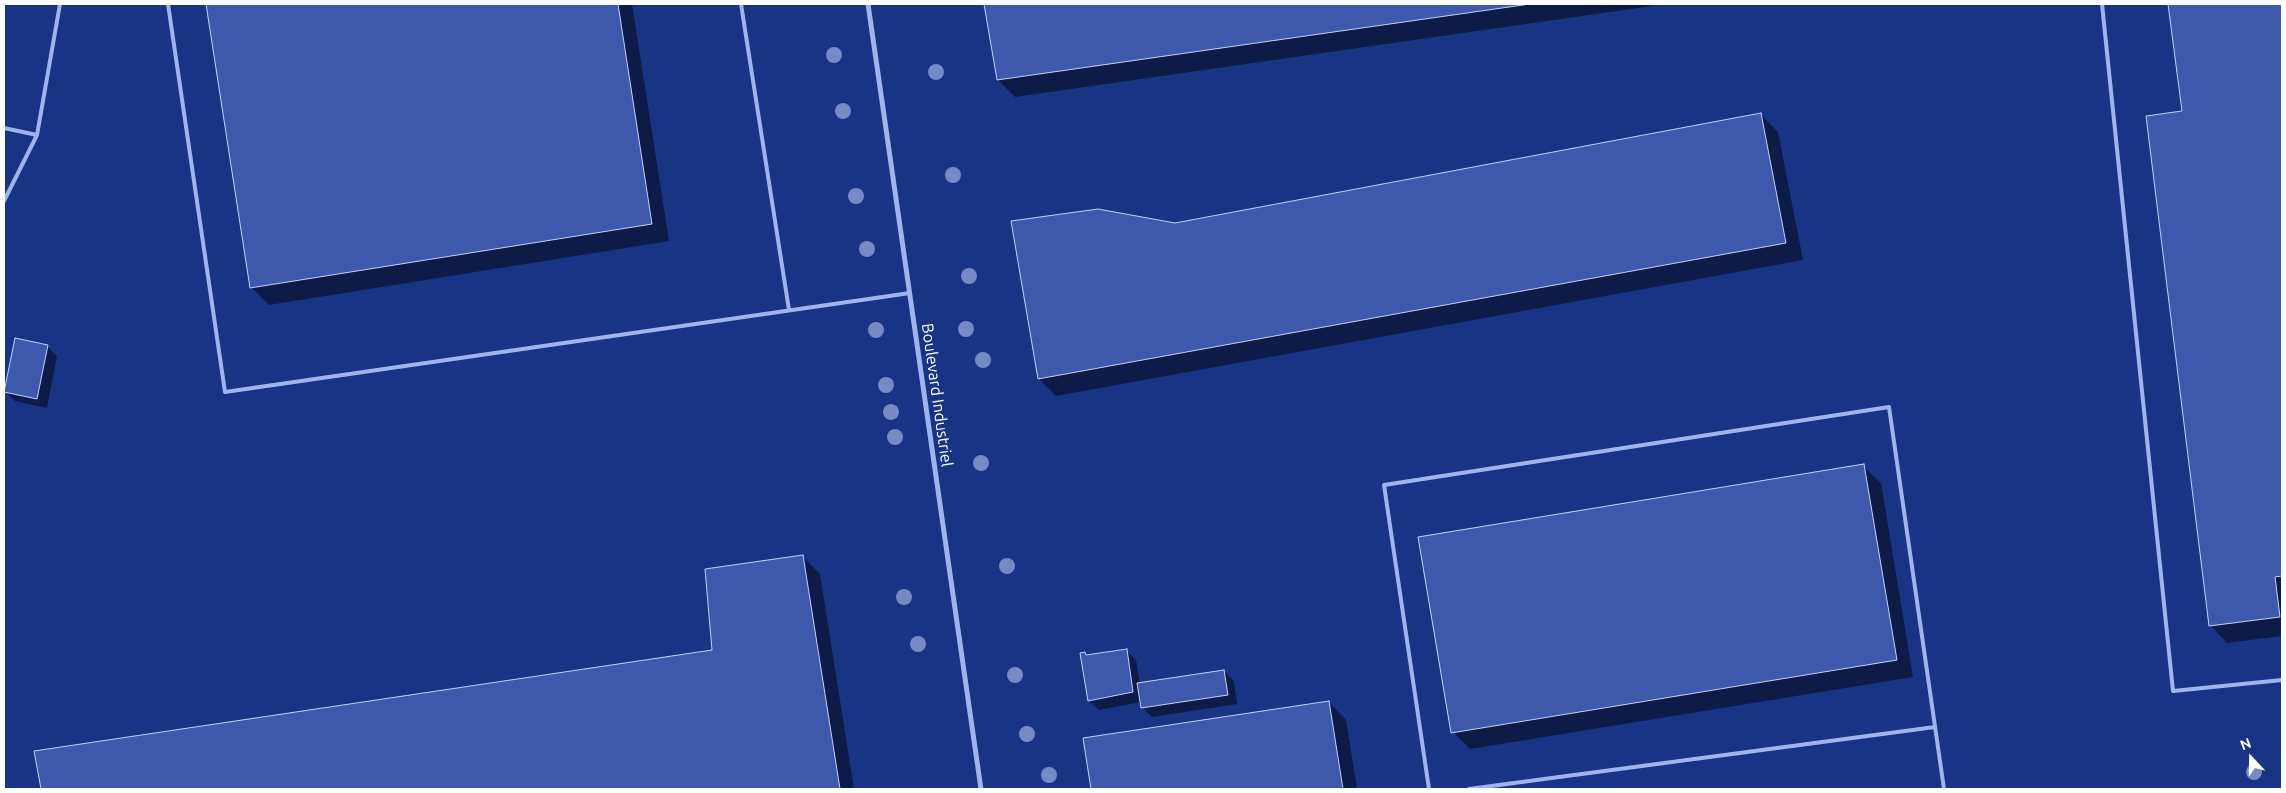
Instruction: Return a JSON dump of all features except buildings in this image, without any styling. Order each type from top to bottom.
[{"type":"street","name":"Boulevard Industriel","points":[[868,4],[981,789]]},
{"type":"lane","points":[[4,201],[37,135],[60,4]]},
{"type":"lane","points":[[168,4],[225,392],[910,293]]},
{"type":"lane","points":[[741,4],[789,310]]},
{"type":"lane","points":[[2102,4],[2173,691],[2282,680]]},
{"type":"lane","points":[[4,128],[37,135]]},
{"type":"lane","points":[[1429,789],[1384,485],[1889,407],[1944,789]]},
{"type":"lane","points":[[1469,789],[1935,727]]}]
